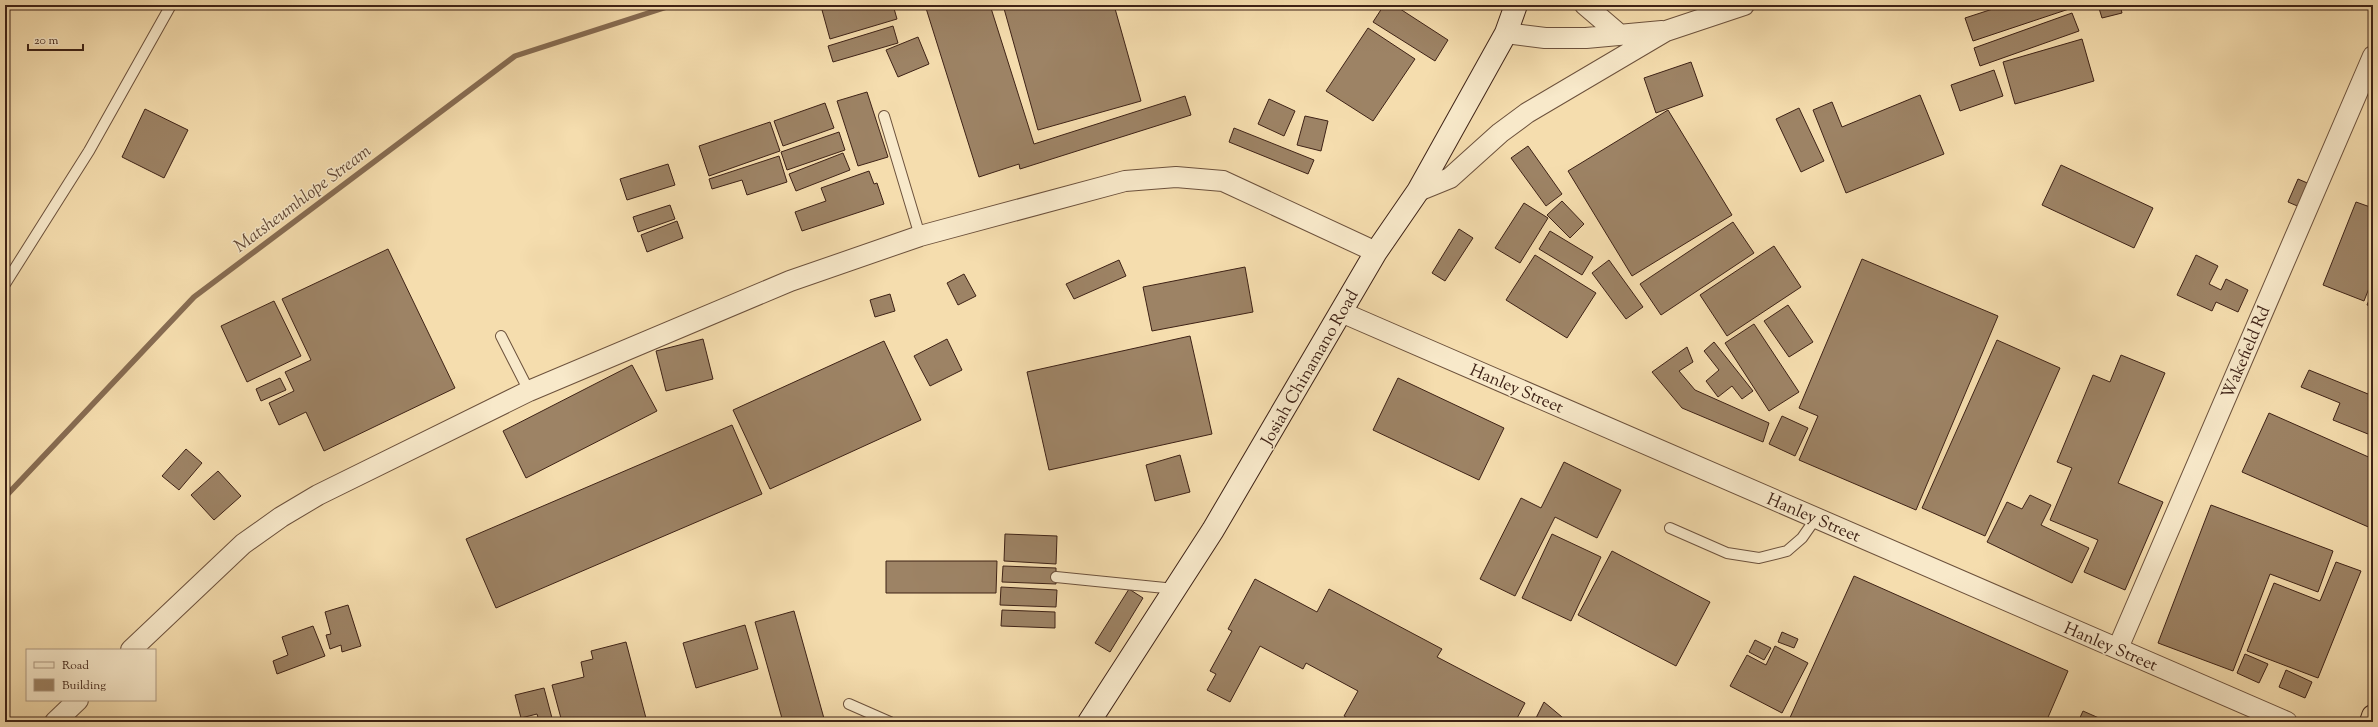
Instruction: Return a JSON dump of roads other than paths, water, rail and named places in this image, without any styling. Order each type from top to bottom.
[{"type":"highway","points":[[2371,722],[2373,716]]},
{"type":"street","name":"Josiah Chinamano Road","points":[[1089,722],[1213,530],[1376,252],[1418,191],[1506,33],[1516,5]]},
{"type":"street","points":[[1585,5],[1619,34]]},
{"type":"street","points":[[1418,191],[1450,178],[1500,133],[1527,113],[1666,31],[1744,5]]},
{"type":"street","points":[[1506,33],[1544,38],[1586,38],[1666,31]]},
{"type":"street","name":"Wakefield Rd","points":[[2118,648],[2373,56]]},
{"type":"street","points":[[132,649],[243,544],[280,516],[318,494],[529,391],[790,280],[920,236],[1125,181],[1176,177],[1223,181],[1376,252]]},
{"type":"street","name":"Hanley Street","points":[[1341,312],[2287,722]]},
{"type":"street","points":[[55,722],[77,701]]},
{"type":"lane","points":[[5,284],[89,151],[171,5]]},
{"type":"lane","points":[[884,116],[920,236]]},
{"type":"lane","points":[[501,336],[529,391]]},
{"type":"lane","points":[[1670,528],[1727,553],[1759,558],[1787,551],[1802,538],[1816,518]]},
{"type":"lane","points":[[1056,577],[1175,589]]},
{"type":"lane","points":[[849,704],[890,722]]},
{"type":"waterway","name":"Matsheumhlope Stream","points":[[5,497],[194,297],[515,56],[673,5]]}]
